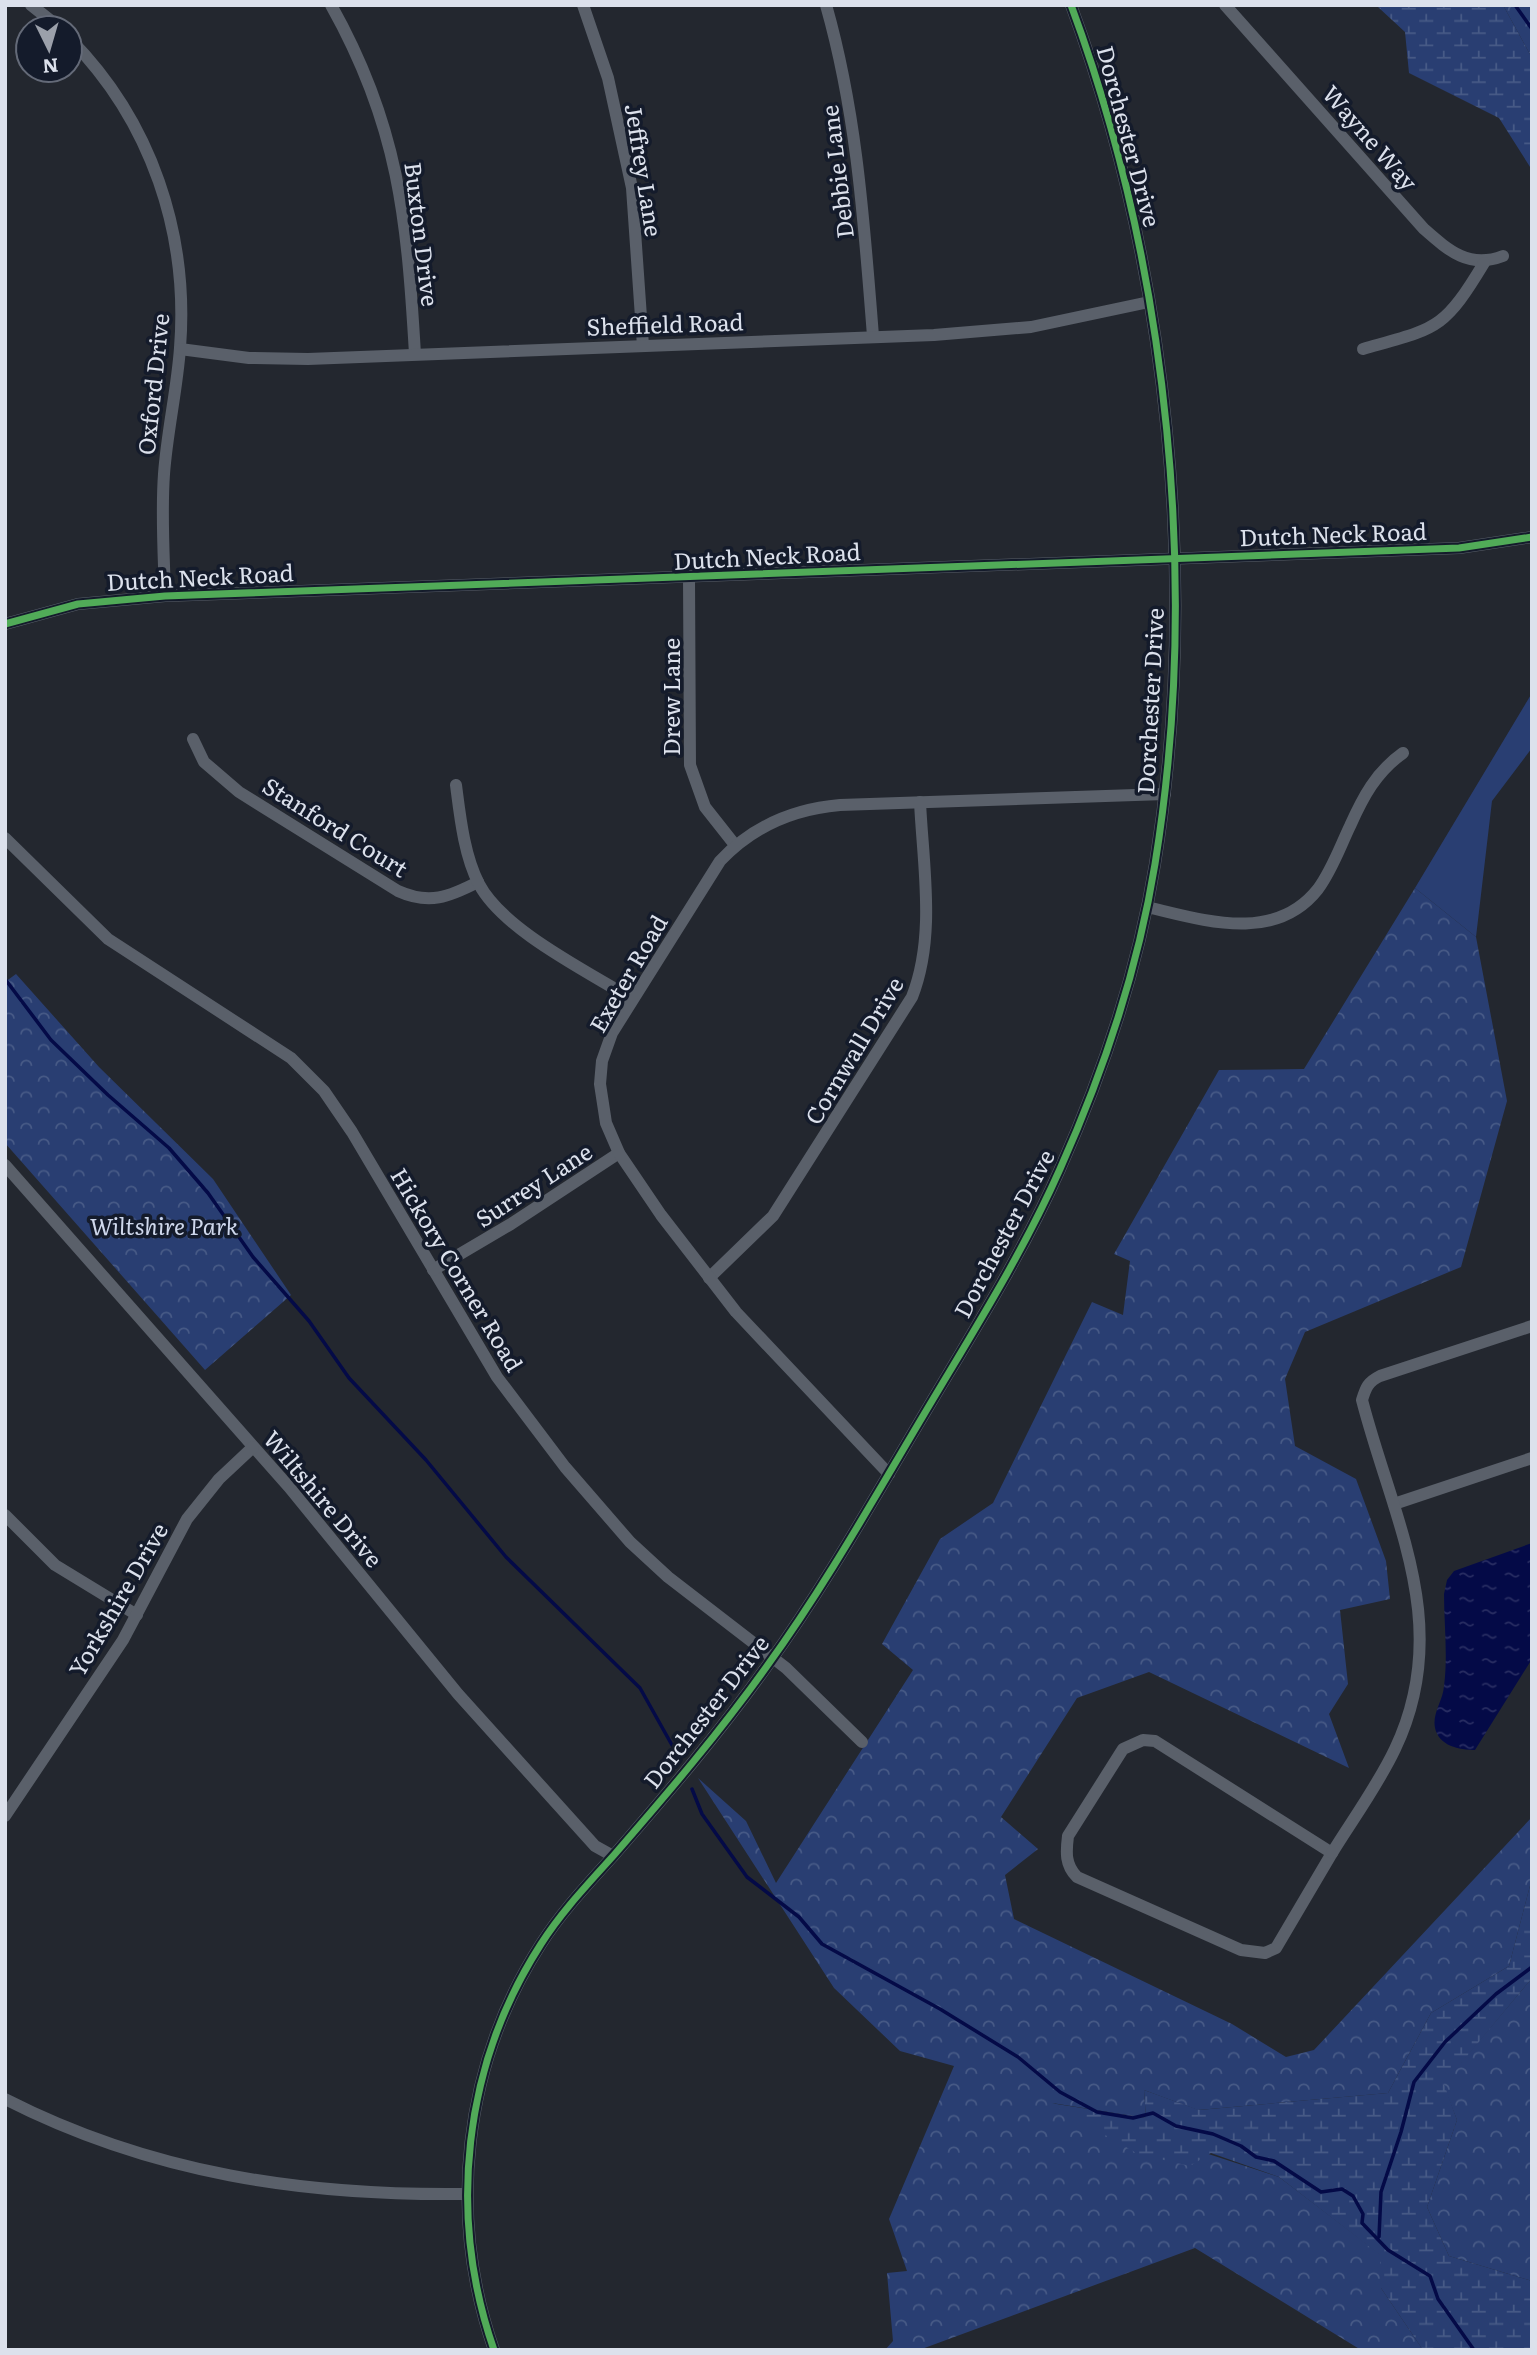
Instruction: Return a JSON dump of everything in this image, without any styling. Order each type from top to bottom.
[{"type":"street","name":"Buxton Drive","points":[[331,5],[368,80],[391,147],[405,220],[415,354]]},
{"type":"street","name":"Jeffrey Lane","points":[[583,5],[611,89],[632,188],[643,346]]},
{"type":"street","name":"Debbie Lane","points":[[826,5],[850,104],[858,152],[873,336]]},
{"type":"street","name":"Dorchester Drive","points":[[494,2350],[474,2274],[466,2194],[478,2093],[487,2057],[509,2002],[555,1923],[719,1731],[773,1658],[889,1474],[1018,1254],[1059,1171],[1109,1042],[1147,907],[1165,794],[1172,709],[1172,558],[1165,421],[1149,302],[1118,155],[1092,61],[1071,5]]},
{"type":"street","name":"Wayne Way","points":[[1225,5],[1424,229],[1450,250],[1484,263]]},
{"type":"street","name":"Oxford Drive","points":[[84,53],[104,75],[151,157],[176,244],[181,316],[180,349],[164,472],[165,596]]},
{"type":"street","points":[[1363,349],[1413,335],[1441,323],[1459,304],[1484,263],[1503,256]]},
{"type":"street","name":"Sheffield Road","points":[[180,349],[220,356],[276,359],[873,336],[1020,328],[1149,302]]},
{"type":"street","name":"Dutch Neck Road","points":[[5,624],[94,601],[165,596],[1459,548],[1532,537]]},
{"type":"street","name":"Drew Lane","points":[[689,578],[690,765],[705,807],[735,845]]},
{"type":"street","name":"Stanford Court","points":[[193,739],[204,762],[239,792],[398,891],[419,898],[443,899],[478,882]]},
{"type":"street","points":[[1147,907],[1228,924],[1260,923],[1291,912],[1316,891],[1367,791],[1383,770],[1403,753]]},
{"type":"street","points":[[456,785],[459,814],[478,882],[491,902],[514,925],[632,999]]},
{"type":"street","name":"Exeter Road","points":[[889,1474],[736,1312],[619,1153],[606,1124],[600,1084],[602,1061],[612,1033],[710,876],[735,845],[765,826],[805,810],[920,802],[1165,794]]},
{"type":"street","name":"Cornwall Drive","points":[[709,1278],[773,1216],[912,997],[920,977],[926,939],[920,802]]},
{"type":"street","name":"Hickory Corner Road","points":[[5,838],[108,939],[273,1045],[310,1077],[352,1132],[479,1348],[530,1423],[631,1542],[694,1598],[773,1658],[862,1742]]},
{"type":"street","name":"Surrey Lane","points":[[433,1270],[511,1224],[619,1153]]},
{"type":"street","name":"Wiltshire Drive","points":[[5,1165],[355,1565],[483,1721],[595,1846],[613,1856]]},
{"type":"street","points":[[1332,1853],[1154,1741],[1143,1740],[1123,1749],[1069,1836],[1066,1850],[1070,1870],[1077,1877],[1241,1950],[1257,1953],[1276,1948],[1395,1749],[1415,1697],[1421,1650],[1418,1591],[1405,1534],[1362,1400],[1369,1382],[1532,1325]]},
{"type":"street","name":"Yorkshire Drive","points":[[5,1816],[137,1615],[192,1513],[219,1479],[253,1447]]},
{"type":"street","points":[[1394,1504],[1532,1458]]},
{"type":"street","points":[[5,1515],[55,1565],[137,1615]]},
{"type":"street","points":[[5,2099],[142,2155],[257,2182],[347,2192],[466,2194]]},
{"type":"green space","points":[[1503,5],[1532,5],[1532,58]]},
{"type":"green space","points":[[1503,5],[1532,58],[1532,170],[1499,118],[1409,73],[1405,32],[1378,7]]},
{"type":"green space","points":[[1532,693],[1532,748],[1492,801],[1476,937],[1415,888]]},
{"type":"green space","points":[[1415,888],[1476,937],[1507,1101],[1461,1267],[1305,1332],[1285,1379],[1295,1446],[1356,1479],[1386,1561],[1390,1599],[1340,1610],[1348,1684],[1329,1714],[1349,1768],[1149,1672],[1077,1698],[1001,1817],[1038,1849],[1005,1875],[1014,1919],[1232,2024],[1286,2057],[1314,2050],[1532,1817],[1532,1878],[1509,1966],[1431,2013],[1388,2093],[1198,2110],[1144,2090],[1146,2118],[1052,2103],[1279,2177],[1381,2255],[1381,2288],[1423,2350],[1361,2350],[1195,2248],[919,2350],[885,2350],[893,2341],[887,2273],[907,2271],[889,2219],[954,2066],[900,2051],[834,1988],[698,1778],[746,1821],[776,1883],[913,1670],[882,1644],[940,1539],[993,1503],[1092,1302],[1123,1315],[1130,1261],[1114,1254],[1219,1070],[1304,1069]]},
{"type":"green space","name":"Wiltshire Park","points":[[16,974],[99,1067],[213,1179],[291,1295],[205,1370],[5,1143],[5,982]]},
{"type":"green space","points":[[1532,1878],[1532,1978],[1444,2084],[1457,2120],[1427,2207],[1449,2256],[1532,2281],[1532,2350],[1423,2350],[1381,2288],[1380,2255],[1279,2177],[1211,2153],[1190,2166],[1138,2154],[1050,2103],[1146,2118],[1144,2090],[1199,2110],[1388,2093],[1431,2013],[1509,1966]]},
{"type":"green space","points":[[1532,1978],[1532,2281],[1449,2256],[1427,2207],[1457,2120],[1443,2084]]},
{"type":"water","points":[[1532,1543],[1532,1659],[1475,1750],[1450,1746],[1437,1734],[1434,1723],[1445,1675],[1444,1594],[1447,1580],[1454,1571]]},
{"type":"waterway","points":[[1515,5],[1532,29]]},
{"type":"waterway","points":[[5,979],[51,1040],[169,1148],[208,1193],[253,1257],[309,1321],[349,1378],[426,1460],[506,1557],[640,1688],[677,1754]]},
{"type":"waterway","points":[[692,1789],[702,1814],[747,1877],[799,1917],[822,1944],[940,2009],[1018,2057],[1060,2092],[1097,2112],[1133,2118],[1153,2113],[1176,2126],[1213,2134],[1241,2146],[1256,2157],[1274,2161],[1321,2192],[1342,2189],[1353,2196],[1363,2214],[1362,2223],[1388,2250],[1430,2276],[1438,2299],[1474,2350]]},
{"type":"waterway","points":[[1379,2237],[1381,2192],[1414,2082],[1445,2042],[1496,1994],[1532,1967]]},
{"type":"cycle path","points":[[494,2350],[479,2299],[471,2247],[468,2194],[471,2142],[479,2090],[494,2040],[515,1991],[541,1944],[558,1920],[673,1786],[749,1691],[809,1605],[867,1511],[995,1294],[1045,1201],[1091,1096],[1117,1020],[1139,942],[1155,864],[1168,758],[1175,650],[1174,540],[1167,429],[1153,320],[1132,212],[1105,106],[1071,5]]},
{"type":"cycle path","points":[[5,624],[78,604],[165,596],[1459,548],[1532,537]]}]
